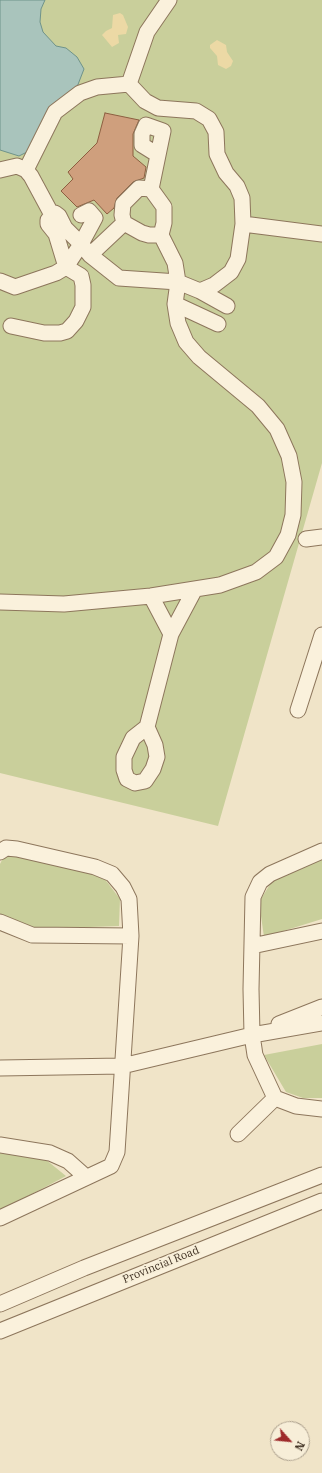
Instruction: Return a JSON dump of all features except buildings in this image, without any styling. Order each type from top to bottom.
[{"type":"street","points":[[129,84],[147,32],[169,0]]},
{"type":"street","points":[[26,170],[55,112],[80,93],[97,86],[129,84]]},
{"type":"street","points":[[129,84],[145,101],[158,108],[196,111],[209,119],[216,132],[217,154],[226,173],[237,186],[242,198],[243,224],[238,259],[231,272],[214,285],[200,291]]},
{"type":"street","points":[[3,605],[64,604],[151,596],[220,585],[256,572],[276,557],[291,526],[293,515],[294,482],[288,456],[277,428],[258,406],[199,358],[186,342],[178,323],[176,304],[178,282],[175,263],[161,234],[164,222],[164,207],[151,189],[158,155]]},
{"type":"street","points":[[0,170],[17,166],[26,170],[31,176],[52,215],[55,213],[59,216],[66,267],[81,276],[83,285],[83,307],[76,321],[67,331],[44,333],[11,326]]},
{"type":"street","points":[[151,189],[139,188],[123,204],[122,215],[124,223],[142,233],[149,235],[161,234]]},
{"type":"street","points":[[81,215],[89,211],[95,218],[86,249]]},
{"type":"street","points":[[0,280],[15,286],[56,273],[66,267],[86,249],[124,223]]},
{"type":"street","points":[[243,224],[322,234]]},
{"type":"street","points":[[60,231],[86,249],[119,278],[178,282],[200,291],[227,306]]},
{"type":"street","points":[[176,304],[218,324]]},
{"type":"street","points":[[306,539],[322,537]]},
{"type":"street","points":[[147,727],[171,634],[194,589]]},
{"type":"street","points":[[151,596],[171,634]]},
{"type":"street","points":[[298,710],[316,673],[322,635]]},
{"type":"street","points":[[0,852],[6,848],[17,849],[95,867],[112,874],[123,887],[129,899],[131,936],[117,1152],[111,1166],[0,1218]]},
{"type":"street","points":[[322,850],[270,874],[260,882],[253,897],[252,946],[252,1035],[255,1055],[275,1098],[296,1106],[322,1109]]},
{"type":"street","points":[[0,922],[32,935],[131,936]]},
{"type":"street","points":[[252,946],[322,931]]},
{"type":"street","points":[[252,1035],[322,1007]]},
{"type":"street","points":[[0,1068],[122,1066],[252,1035],[322,1024]]},
{"type":"street","points":[[238,1134],[275,1098]]},
{"type":"street","points":[[0,1145],[50,1153],[68,1161],[86,1177]]},
{"type":"street","points":[[0,1304],[61,1278],[322,1175]]},
{"type":"street","name":"Provincial Road","points":[[0,1331],[322,1200]]},
{"type":"street","points":[[61,1278],[70,1302]]},
{"type":"green space","points":[[0,0],[322,0],[322,463],[218,826],[0,773]]},
{"type":"green space","points":[[17,852],[104,878],[120,899],[119,926],[32,929],[0,916],[0,864],[3,858]]},
{"type":"green space","points":[[322,858],[322,919],[264,937],[259,902],[274,878]]},
{"type":"green space","points":[[322,1044],[322,1098],[303,1098],[286,1092],[264,1055]]},
{"type":"green space","points":[[0,1153],[45,1159],[66,1176],[0,1211]]},
{"type":"sand","points":[[120,13],[123,15],[128,27],[126,34],[118,35],[119,43],[112,47],[102,35],[112,28],[113,15]]},
{"type":"sand","points":[[217,40],[226,45],[227,52],[233,61],[231,66],[226,69],[218,65],[217,56],[210,48],[210,45]]},
{"type":"water","points":[[0,0],[45,0],[41,9],[40,22],[43,32],[56,46],[66,48],[77,57],[84,69],[77,87],[29,151],[19,156],[0,150]]}]
